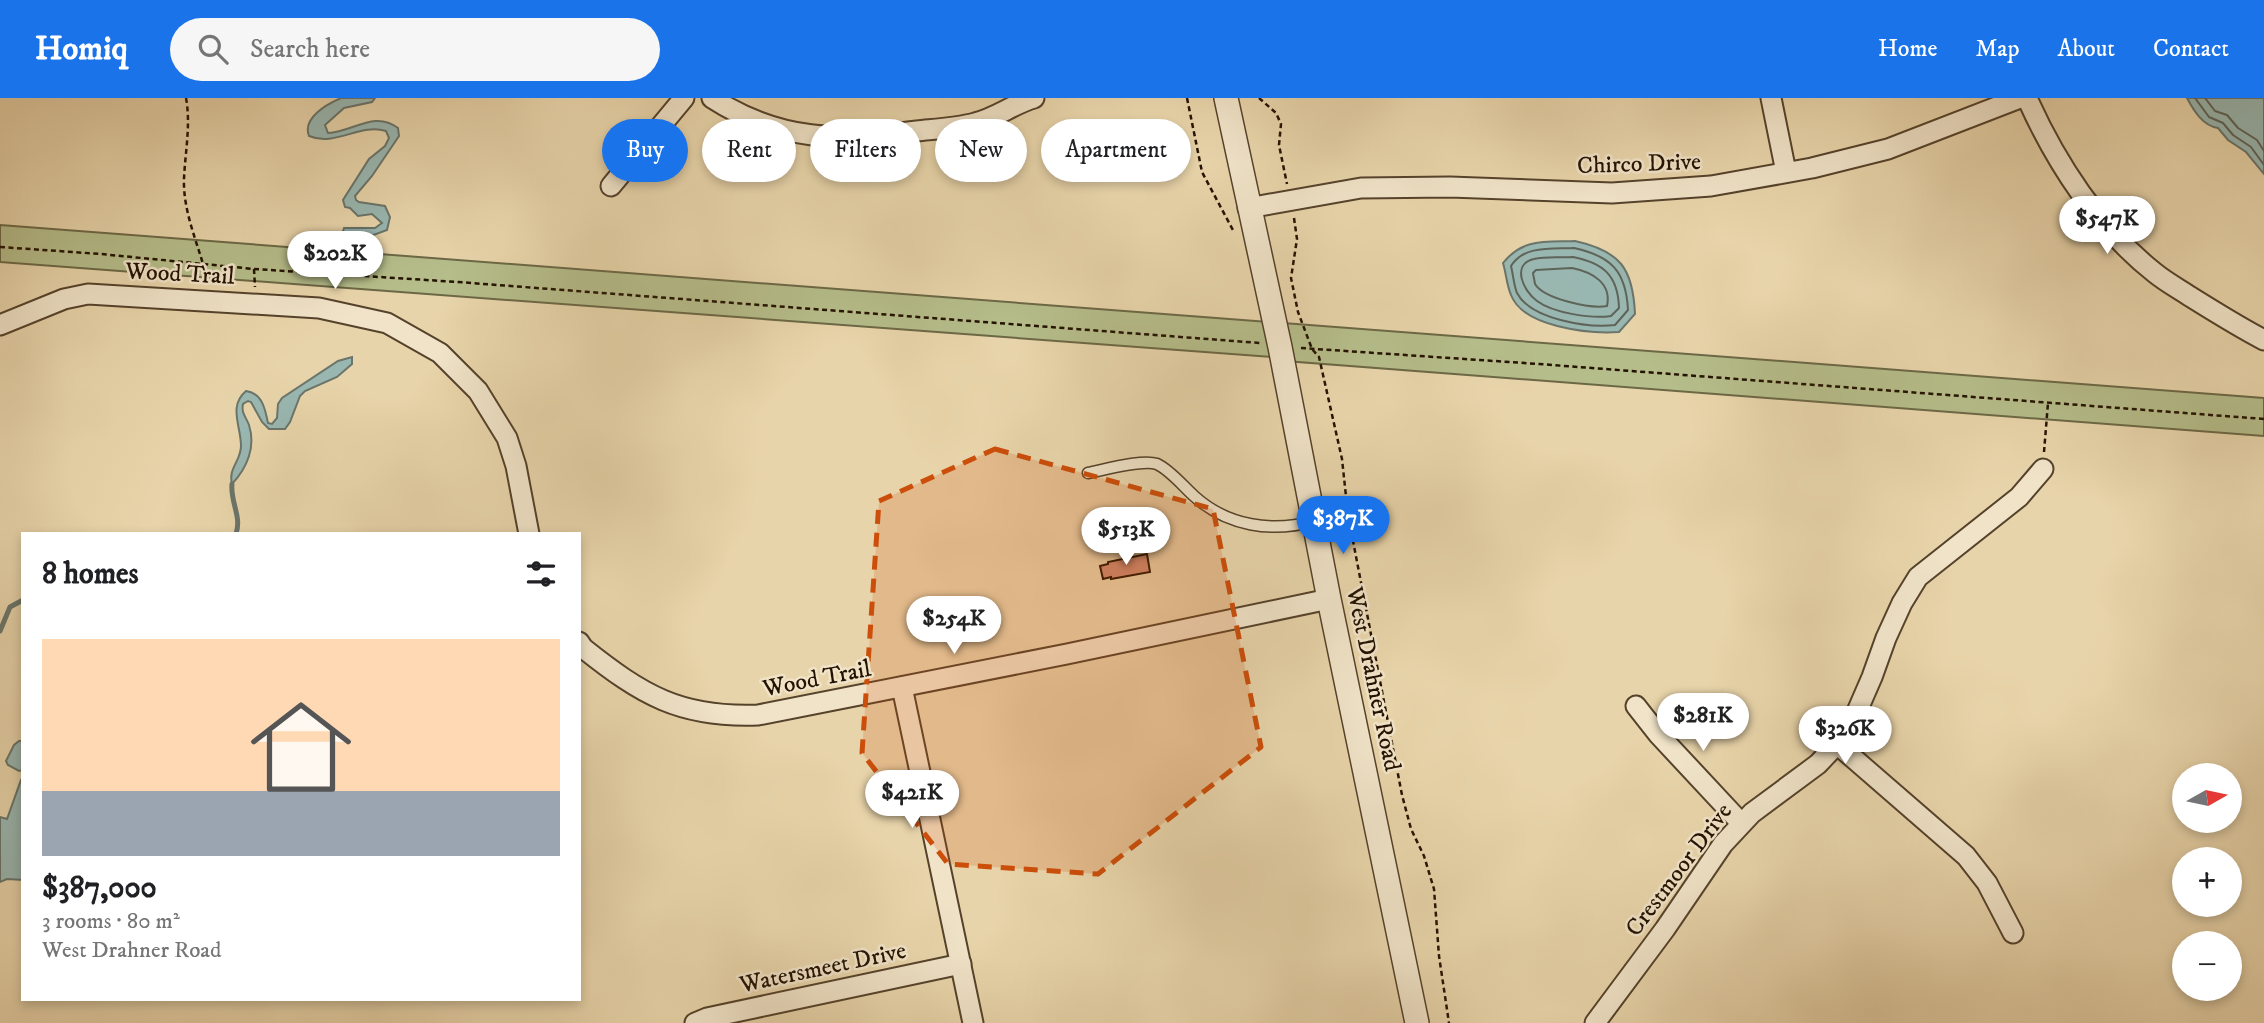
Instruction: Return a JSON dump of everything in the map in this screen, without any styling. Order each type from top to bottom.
[{"type":"street","points":[[611,186],[684,98]]},
{"type":"street","points":[[712,98],[734,113],[777,129],[833,138],[889,135],[974,124],[1034,98]]},
{"type":"street","name":"West Drahner Road","points":[[1226,98],[1280,347],[1417,1023]]},
{"type":"street","points":[[1771,98],[1786,172]]},
{"type":"street","name":"Chirco Drive","points":[[1248,208],[1361,188],[1450,187],[1612,193],[1711,186],[1888,149],[2020,98]]},
{"type":"street","points":[[2027,98],[2041,129],[2076,188],[2119,239],[2155,274],[2236,326],[2264,340]]},
{"type":"street","name":"Wood Trail","points":[[0,325],[64,299],[88,294],[319,308],[387,323],[440,353],[478,391],[507,438],[516,466],[529,532]]},
{"type":"street","name":"Crestmoor Drive","points":[[1595,1023],[1665,929],[1723,844],[1741,823],[1818,764],[1837,744],[1852,723],[1902,603],[1919,577],[2019,497],[2043,469]]},
{"type":"street","name":"Wood Trail","points":[[581,645],[619,677],[652,697],[725,716],[782,711],[1329,599]]},
{"type":"street","points":[[902,687],[974,1023]]},
{"type":"street","points":[[1636,706],[1658,734],[1741,823]]},
{"type":"street","points":[[1837,744],[1966,856],[1987,883],[2013,933]]},
{"type":"street","name":"Watersmeet Drive","points":[[695,1023],[720,1015],[961,964]]},
{"type":"lane","points":[[1088,473],[1156,464],[1220,515],[1255,526],[1295,526],[1314,521]]},
{"type":"path","points":[[186,98],[187,146],[184,182],[191,225],[203,264]]},
{"type":"path","points":[[1187,98],[1202,172],[1236,236]]},
{"type":"path","points":[[1259,98],[1276,113],[1281,124],[1279,145],[1297,239],[1291,278],[1298,312],[1312,349],[1319,357],[1342,459],[1348,515],[1402,795],[1434,890],[1438,956],[1449,1023]]},
{"type":"path","points":[[0,247],[1259,342],[1280,347],[2264,419]]},
{"type":"path","points":[[2043,469],[2048,403]]},
{"type":"highlighted area","points":[[995,449],[1213,509],[1261,747],[1098,874],[948,864],[862,753],[879,501]]},
{"type":"green space","points":[[0,225],[2264,398],[2264,436],[1285,361],[1284,358],[0,262]]},
{"type":"water","points":[[341,98],[375,98],[372,102],[344,108],[325,125],[328,133],[380,121],[398,128],[399,136],[355,196],[359,202],[385,206],[390,217],[387,230],[357,241],[350,252],[343,241],[344,228],[375,228],[382,223],[372,214],[358,216],[345,207],[343,200],[369,159],[385,146],[389,138],[386,131],[376,129],[328,139],[309,136],[309,123],[317,112]]},
{"type":"water","points":[[2187,98],[2264,98],[2264,174],[2246,152],[2228,140],[2218,128],[2203,121]]},
{"type":"water","points":[[1575,241],[1613,256],[1627,273],[1635,314],[1619,332],[1575,330],[1543,321],[1529,315],[1518,306],[1511,295],[1503,263],[1518,249],[1535,243]]},
{"type":"water","points":[[352,357],[352,364],[337,377],[305,391],[300,396],[285,429],[269,429],[251,402],[243,404],[243,412],[251,433],[251,449],[246,464],[232,484],[232,473],[241,446],[238,403],[246,391],[259,398],[268,423],[272,424],[277,418],[278,404],[282,398],[338,361]]},
{"type":"water","points":[[21,741],[19,771],[6,761],[14,745]]},
{"type":"water","points":[[21,780],[21,880],[7,879],[0,882],[0,817],[7,819]]},
{"type":"building","points":[[1147,554],[1150,572],[1103,579],[1100,566]]},
{"type":"waterway","points":[[232,484],[238,521],[236,532]]},
{"type":"waterway","points":[[0,631],[10,607],[21,601]]}]
